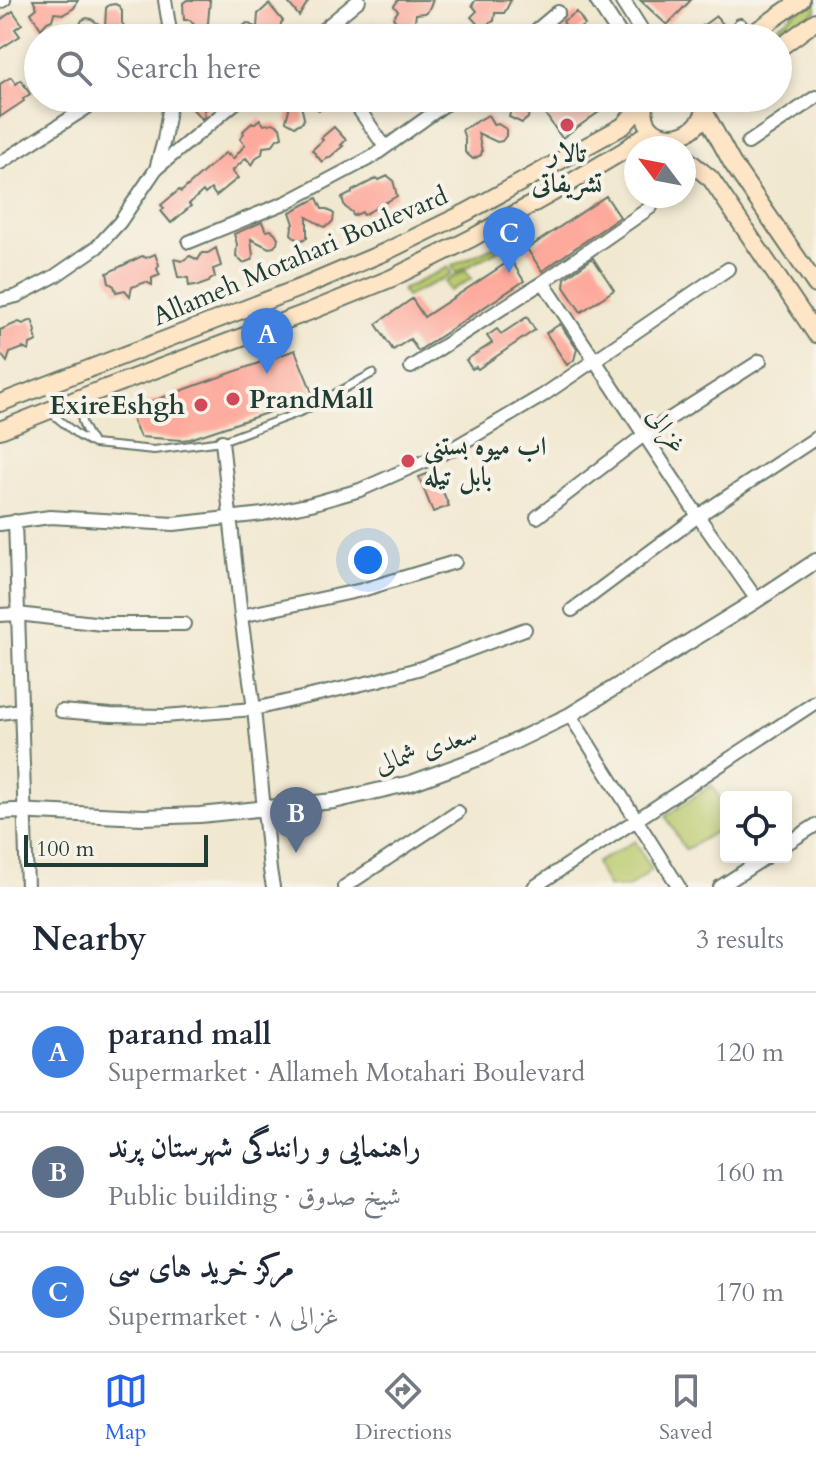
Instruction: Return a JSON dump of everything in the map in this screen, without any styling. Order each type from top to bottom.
[{"type":"main road","points":[[760,24],[801,0]]},
{"type":"main road","points":[[792,39],[816,21]]},
{"type":"main road","name":"Allameh Motahari Boulevard","points":[[0,403],[385,252],[467,212],[623,126],[635,112]]},
{"type":"main road","points":[[644,112],[660,136]]},
{"type":"main road","name":"Allameh Motahari Boulevard","points":[[0,430],[392,278],[472,238],[656,133],[673,136],[692,130],[704,112]]},
{"type":"main road","points":[[711,112],[732,163],[816,285]]},
{"type":"main road","points":[[711,179],[709,170],[714,162],[723,159],[732,163]]},
{"type":"main road","points":[[696,167],[711,179],[816,334]]},
{"type":"street","points":[[330,24],[359,0]]},
{"type":"street","points":[[597,0],[613,24]]},
{"type":"street","points":[[622,0],[637,24]]},
{"type":"street","points":[[168,1],[170,24]]},
{"type":"street","points":[[544,24],[558,12]]},
{"type":"street","points":[[748,143],[816,97]]},
{"type":"street","points":[[0,163],[80,112]]},
{"type":"street","points":[[156,169],[169,112]]},
{"type":"street","points":[[0,300],[17,296],[55,276],[97,247],[120,222],[156,169],[224,112]]},
{"type":"street","points":[[361,112],[385,147]]},
{"type":"street","points":[[189,242],[287,202],[372,157],[434,112]]},
{"type":"street","points":[[411,367],[543,282],[650,208]]},
{"type":"street","points":[[0,524],[50,517],[174,524],[263,514],[360,490],[450,450],[498,422],[728,269]]},
{"type":"street","name":"غزالی","points":[[543,282],[757,600]]},
{"type":"street","points":[[537,517],[644,435],[760,361]]},
{"type":"street","points":[[572,610],[698,516],[816,438]]},
{"type":"street","points":[[222,441],[273,887]]},
{"type":"street","points":[[15,521],[27,887]]},
{"type":"street","name":"سعدی شمالی","points":[[0,812],[143,817],[200,815],[334,801],[411,783],[482,757],[570,715],[816,561]]},
{"type":"street","points":[[241,616],[362,590],[455,562]]},
{"type":"street","points":[[0,615],[18,614],[102,624],[184,624]]},
{"type":"street","points":[[61,711],[164,716],[254,709],[421,668],[525,629]]},
{"type":"street","points":[[534,887],[816,702]]},
{"type":"street","points":[[0,713],[21,710]]},
{"type":"street","points":[[570,715],[679,887]]},
{"type":"street","points":[[344,887],[458,812]]},
{"type":"street","points":[[792,840],[816,825]]},
{"type":"street","points":[[720,887],[757,863]]},
{"type":"lane","points":[[48,411],[94,444],[154,450],[222,441],[303,411],[373,373]]},
{"type":"lane","points":[[83,396],[80,412],[82,426],[94,444]]},
{"type":"lane","points":[[279,409],[281,419]]},
{"type":"green space","points":[[815,0],[816,11],[792,30],[792,24],[778,24]]},
{"type":"green space","points":[[495,246],[499,250],[456,273],[452,266]]},
{"type":"green space","points":[[448,267],[452,274],[406,297],[402,290]]},
{"type":"green space","points":[[466,270],[471,279],[450,291],[445,282]]},
{"type":"green space","points":[[712,785],[720,799],[720,829],[685,850],[666,816]]},
{"type":"green space","points":[[635,841],[652,870],[629,887],[608,887],[596,863]]},
{"type":"building","points":[[33,0],[78,0],[74,8],[64,14],[54,13],[52,20],[45,24],[38,24],[31,13],[37,8]]},
{"type":"building","points":[[187,0],[210,0],[208,23],[193,24],[184,20],[183,3]]},
{"type":"building","points":[[286,0],[309,0],[299,16]]},
{"type":"building","points":[[398,0],[433,0],[428,11],[416,14],[415,21],[410,24],[398,24],[393,18],[398,11],[394,6]]},
{"type":"building","points":[[476,0],[511,0],[504,13],[495,13],[494,21],[488,24],[478,24],[471,17],[477,11],[472,5]]},
{"type":"building","points":[[640,0],[691,0],[666,24]]},
{"type":"building","points":[[115,4],[122,10],[123,24],[105,24],[109,5]]},
{"type":"building","points":[[269,4],[283,21],[281,24],[257,24],[258,14]]},
{"type":"building","points":[[13,11],[22,24],[15,29],[20,36],[0,49],[0,20]]},
{"type":"building","points":[[577,12],[584,24],[564,24],[563,21]]},
{"type":"building","points":[[716,16],[723,24],[705,24]]},
{"type":"building","points":[[91,19],[99,24],[80,24],[82,20]]},
{"type":"building","points":[[11,77],[16,84],[21,80],[24,101],[0,117],[0,84]]},
{"type":"building","points":[[288,112],[303,112],[303,122],[295,126],[286,121]]},
{"type":"building","points":[[510,112],[529,112],[528,118],[522,123],[509,117]]},
{"type":"building","points":[[544,112],[599,112],[562,138]]},
{"type":"building","points":[[488,115],[494,125],[506,129],[506,136],[497,142],[478,133],[482,151],[473,159],[465,152],[462,130]]},
{"type":"building","points":[[260,119],[264,125],[273,123],[280,127],[282,137],[272,146],[263,147],[262,154],[252,165],[246,158],[232,171],[238,178],[216,196],[211,189],[205,194],[203,191],[171,223],[161,211],[164,208],[161,205],[179,190],[181,192],[225,153],[233,159],[245,145],[240,139],[243,131]]},
{"type":"building","points":[[334,127],[346,140],[322,162],[312,150]]},
{"type":"building","points":[[388,176],[393,180],[397,196],[363,215],[362,212],[353,216],[342,198],[377,178]]},
{"type":"building","points":[[606,196],[620,217],[542,271],[527,249]]},
{"type":"building","points":[[317,198],[322,209],[334,214],[333,221],[324,227],[307,217],[307,238],[299,241],[291,234],[294,224],[290,212]]},
{"type":"building","points":[[262,222],[266,231],[275,233],[277,243],[269,248],[251,239],[253,256],[243,263],[236,256],[234,234]]},
{"type":"building","points":[[216,248],[221,266],[213,269],[215,277],[209,282],[189,286],[188,278],[178,277],[174,259],[182,261],[190,256],[198,260],[202,253]]},
{"type":"building","points":[[155,254],[160,275],[152,278],[152,285],[146,282],[132,287],[130,296],[125,290],[116,292],[109,283],[107,273],[142,256],[146,258]]},
{"type":"building","points":[[593,258],[614,290],[581,312],[564,287],[565,278]]},
{"type":"building","points":[[511,260],[524,281],[418,351],[410,339],[393,350],[376,324],[412,299],[424,317]]},
{"type":"building","points":[[527,317],[535,330],[478,369],[472,369],[466,360],[492,343],[487,336],[497,329],[501,334]]},
{"type":"building","points":[[32,320],[37,341],[30,344],[29,351],[23,348],[10,353],[7,362],[0,353],[0,330]]},
{"type":"building","points":[[560,324],[577,349],[574,360],[567,365],[546,333]]},
{"type":"building","points":[[295,350],[314,397],[190,439],[140,437],[133,422],[133,408]]},
{"type":"building","points":[[434,471],[449,506],[433,512],[419,477]]},
{"type":"place","name":"تالار تشریفاتی","points":[[567,125]]},
{"type":"place","name":"مرکز خرید های سی","points":[[509,273]]},
{"type":"place","name":"parand mall","points":[[267,374]]},
{"type":"place","name":"PrandMall","points":[[233,399]]},
{"type":"place","name":"ExireEshgh","points":[[201,405]]},
{"type":"place","name":"اب میوه بستنی بابل تیله","points":[[408,461]]},
{"type":"place","name":"راهنمایی و رانندگی شهرستان پرند","points":[[296,853]]}]
